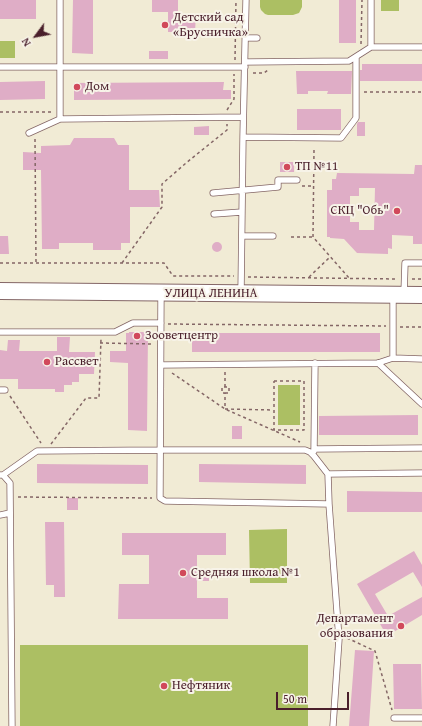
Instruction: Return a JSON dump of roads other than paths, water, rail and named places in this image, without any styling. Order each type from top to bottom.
[{"type":"main road","name":"УЛИЦА ЛЕНИНА","points":[[0,291],[422,295]]},
{"type":"lane","points":[[60,0],[60,119]]},
{"type":"lane","points":[[241,294],[246,0]]},
{"type":"lane","points":[[371,0],[371,47]]},
{"type":"lane","points":[[246,38],[257,38]]},
{"type":"lane","points":[[0,67],[234,67],[246,65],[349,61],[371,47],[422,47]]},
{"type":"lane","points":[[243,137],[341,138],[356,118],[356,57]]},
{"type":"lane","points":[[29,133],[60,119],[243,117]]},
{"type":"lane","points":[[213,193],[278,187],[278,180],[297,180]]},
{"type":"lane","points":[[214,214],[242,212]]},
{"type":"lane","points":[[242,236],[273,236]]},
{"type":"lane","points":[[393,358],[393,326],[399,295],[405,279],[405,263],[422,263]]},
{"type":"lane","points":[[161,293],[160,498],[165,501],[329,504]]},
{"type":"lane","points":[[0,332],[115,332],[133,323],[161,323]]},
{"type":"lane","points":[[161,365],[378,363],[393,358],[422,358]]},
{"type":"lane","points":[[314,456],[315,363]]},
{"type":"lane","points":[[378,363],[422,404]]},
{"type":"lane","points":[[314,449],[422,448]]},
{"type":"lane","points":[[12,726],[10,483],[2,475],[37,451],[305,450],[314,456],[328,474],[338,634],[333,726]]},
{"type":"lane","points":[[328,474],[422,473]]},
{"type":"lane","points":[[0,515],[10,513]]},
{"type":"lane","points":[[394,718],[422,718]]},
{"type":"place","name":"Детский сад «Брусничка»","points":[[165,25]]},
{"type":"place","name":"Дом","points":[[77,87]]},
{"type":"place","name":"ТП №11","points":[[287,167]]},
{"type":"place","name":"СКЦ \"Обь\"","points":[[397,211]]},
{"type":"place","name":"Зооветцентр","points":[[137,336]]},
{"type":"place","name":"Рассвет","points":[[47,362]]},
{"type":"place","name":"Средняя школа №1","points":[[183,573]]},
{"type":"place","name":"Департамент образования","points":[[401,626]]},
{"type":"place","name":"Нефтяник","points":[[164,686]]}]
